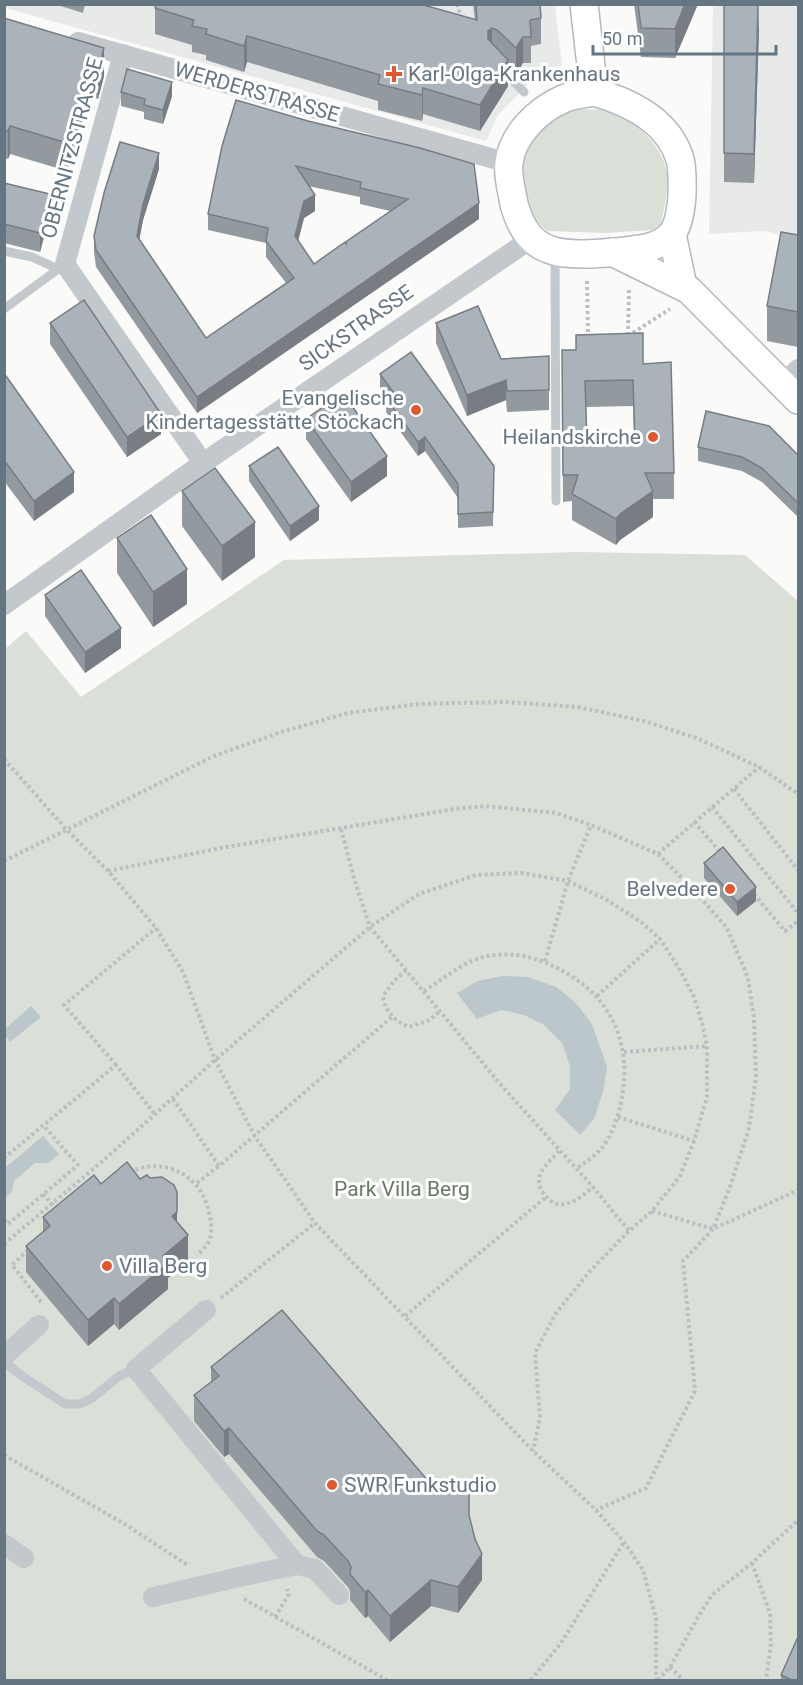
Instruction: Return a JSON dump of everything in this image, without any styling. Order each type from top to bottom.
[{"type":"street","points":[[584,4],[594,92]]},
{"type":"street","name":"WERDERSTRASSE","points":[[58,37],[509,163]]},
{"type":"street","name":"OBERNITZSTRASSE","points":[[123,54],[62,267],[203,463]]},
{"type":"street","points":[[594,92],[615,98],[653,119],[669,138],[680,159],[682,201],[678,221],[672,234],[656,247],[612,252],[565,253],[548,250],[531,239],[517,213],[510,185],[509,163],[514,145],[525,127],[540,113],[564,98],[594,92]]},
{"type":"street","points":[[672,234],[677,297]]},
{"type":"street","name":"SICKSTRASSE","points":[[4,605],[203,463],[531,239]]},
{"type":"street","points":[[612,252],[649,272],[677,297],[794,384]]},
{"type":"street","points":[[206,1310],[136,1369],[297,1565]]},
{"type":"street","points":[[4,1356],[39,1325]]},
{"type":"street","points":[[4,1544],[24,1558]]},
{"type":"street","points":[[153,1598],[297,1565],[315,1569],[339,1595]]},
{"type":"lane","points":[[493,61],[524,92]]},
{"type":"lane","points":[[4,251],[62,267]]},
{"type":"lane","points":[[555,251],[556,501]]},
{"type":"lane","points":[[4,309],[62,267]]},
{"type":"lane","points":[[4,1361],[19,1374],[65,1404],[79,1404],[91,1399],[119,1376],[136,1369]]},
{"type":"path","points":[[458,4],[464,24]]},
{"type":"path","points":[[587,281],[588,339],[598,338]]},
{"type":"path","points":[[628,336],[629,284]]},
{"type":"path","points":[[618,337],[628,336],[677,297]]},
{"type":"path","points":[[4,861],[214,756],[281,732],[348,713],[418,704],[504,702],[578,706],[644,721],[699,739],[759,767],[798,794]]},
{"type":"path","points":[[4,759],[68,831],[108,871],[156,928],[183,972],[215,1060],[254,1135],[315,1223],[534,1451],[596,1510],[624,1542],[643,1570],[656,1618],[657,1680]]},
{"type":"path","points":[[658,854],[759,767]]},
{"type":"path","points":[[734,789],[798,870]]},
{"type":"path","points":[[108,871],[221,848],[454,809],[485,806],[556,813],[591,825],[658,854],[727,928],[748,978],[754,1018],[756,1077],[750,1118],[730,1187],[713,1229],[683,1261],[695,1391],[646,1488],[596,1510]]},
{"type":"path","points":[[712,807],[798,913]]},
{"type":"path","points":[[694,822],[723,856]]},
{"type":"path","points":[[545,961],[568,881],[591,825]]},
{"type":"path","points":[[342,829],[356,885],[370,927],[629,1231]]},
{"type":"path","points":[[4,1244],[104,1160],[154,1113],[370,927],[419,894],[476,874],[521,873],[568,881],[625,911],[660,939],[681,970],[694,998],[707,1046],[707,1097],[694,1142],[680,1176],[652,1211],[590,1271],[556,1313],[535,1353],[540,1418],[534,1451]]},
{"type":"path","points":[[752,890],[785,931],[798,921]]},
{"type":"path","points":[[154,1113],[64,1005],[156,928]]},
{"type":"path","points":[[597,996],[660,939]]},
{"type":"path","points":[[424,991],[479,959],[501,955],[523,956],[545,961],[574,976],[597,996],[615,1025],[624,1052],[624,1090],[618,1117],[602,1148],[576,1169]]},
{"type":"path","points":[[406,970],[383,996],[385,1007],[392,1017],[409,1027],[430,1020],[440,1011]]},
{"type":"path","points":[[197,1183],[392,1017]]},
{"type":"path","points":[[624,1052],[707,1046]]},
{"type":"path","points":[[4,1158],[116,1065]]},
{"type":"path","points":[[173,1099],[219,1166]]},
{"type":"path","points":[[618,1117],[694,1142]]},
{"type":"path","points":[[4,1220],[8,1224],[78,1165],[43,1125]]},
{"type":"path","points":[[560,1151],[550,1160],[539,1177],[540,1188],[546,1197],[562,1206],[573,1203],[593,1187]]},
{"type":"path","points":[[122,1175],[142,1166],[158,1167],[181,1172],[197,1183],[208,1206],[211,1222],[209,1240],[197,1256]]},
{"type":"path","points":[[652,1211],[713,1229],[798,1190]]},
{"type":"path","points":[[43,1194],[64,1218]]},
{"type":"path","points":[[405,1316],[546,1197]]},
{"type":"path","points":[[206,1310],[315,1223]]},
{"type":"path","points":[[29,1250],[12,1265],[51,1315],[39,1325]]},
{"type":"path","points":[[4,1455],[123,1523],[194,1570]]},
{"type":"path","points":[[657,1680],[670,1667],[712,1595],[752,1563],[798,1520]]},
{"type":"path","points":[[531,1680],[561,1643],[624,1542]]},
{"type":"path","points":[[752,1563],[770,1613],[771,1644],[766,1680]]},
{"type":"path","points":[[275,1617],[289,1594],[276,1568]]},
{"type":"path","points":[[239,1596],[387,1680]]},
{"type":"path","points":[[670,1667],[683,1680]]},
{"type":"shaded area","name":"Karl-Olga-Krankenhaus","points":[[4,5],[555,5],[562,65],[529,83],[498,115],[486,141],[5,8]]},
{"type":"shaded area","points":[[713,5],[798,5],[798,239],[764,231],[709,234]]},
{"type":"shaded area","points":[[502,976],[528,977],[556,987],[575,1002],[592,1024],[607,1067],[603,1092],[594,1119],[580,1135],[555,1110],[570,1089],[570,1066],[562,1043],[544,1025],[524,1015],[501,1010],[477,1019],[457,993],[478,981]]},
{"type":"shaded area","points":[[31,1006],[41,1017],[10,1042],[5,1035],[5,1029]]},
{"type":"shaded area","points":[[43,1136],[59,1154],[48,1163],[35,1163],[14,1181],[12,1192],[5,1197],[5,1168]]},
{"type":"green space","points":[[586,109],[605,110],[626,118],[645,133],[659,152],[667,173],[667,186],[661,224],[653,230],[605,233],[547,231],[534,217],[527,203],[522,173],[524,158],[530,143],[549,120],[566,112]]},
{"type":"green space","name":"Park Villa Berg","points":[[577,552],[745,555],[798,601],[798,1680],[5,1680],[5,649],[26,631],[81,697],[284,560]]},
{"type":"building","points":[[156,4],[420,4],[477,20],[476,4],[540,4],[541,18],[530,20],[531,37],[523,37],[516,48],[497,30],[492,28],[488,31],[488,39],[508,60],[480,105],[423,88],[422,95],[378,84],[380,75],[247,36],[244,46],[206,34],[207,29],[192,26],[194,20],[155,8]]},
{"type":"building","points":[[638,4],[685,4],[675,29],[641,28]]},
{"type":"building","points":[[724,4],[758,4],[754,154],[724,153]]},
{"type":"building","points":[[4,18],[104,48],[98,71],[90,68],[67,143],[10,126],[8,131],[4,130]]},
{"type":"building","points":[[127,69],[172,82],[163,110],[144,105],[145,99],[121,92]]},
{"type":"building","points":[[236,100],[474,164],[479,203],[197,397],[96,250],[94,236],[104,193],[120,142],[159,153],[143,204],[137,236],[206,338],[294,278],[266,241],[268,228],[208,214],[222,146]],"holes":[[[296,166],[361,182],[360,188],[408,199],[314,264],[295,236],[304,201],[315,195]]]},
{"type":"building","points":[[4,183],[50,194],[40,233],[4,224]]},
{"type":"building","points":[[781,232],[798,235],[798,312],[767,306]]},
{"type":"building","points":[[84,300],[161,414],[127,437],[50,323]]},
{"type":"building","points":[[478,306],[501,359],[549,356],[549,390],[507,391],[506,380],[467,395],[436,323]]},
{"type":"building","name":"Heilandskirche","points":[[643,333],[643,364],[671,362],[674,473],[645,473],[653,491],[616,519],[572,494],[578,475],[563,475],[562,350],[576,350],[576,335]],"holes":[[[633,380],[635,441],[587,442],[585,381]]]},
{"type":"building","points":[[411,352],[494,466],[493,512],[458,514],[458,484],[425,437],[418,442],[386,398],[394,393],[380,374]]},
{"type":"building","points":[[6,376],[74,472],[34,501],[4,460],[4,377]]},
{"type":"building","points":[[343,393],[387,456],[351,482],[306,419]]},
{"type":"building","points":[[706,411],[769,426],[798,455],[798,503],[762,468],[742,457],[698,447]]},
{"type":"building","points":[[278,447],[319,506],[290,526],[249,466]]},
{"type":"building","points":[[215,468],[255,522],[222,546],[182,491]]},
{"type":"building","points":[[151,515],[187,569],[153,592],[117,538]]},
{"type":"building","points":[[81,570],[121,628],[85,652],[45,595]]},
{"type":"building","points":[[723,847],[756,887],[737,902],[704,863]]},
{"type":"building","name":"Villa Berg","points":[[127,1162],[140,1179],[147,1175],[150,1178],[162,1177],[174,1185],[177,1192],[177,1212],[172,1216],[188,1235],[163,1256],[168,1263],[119,1304],[114,1298],[88,1320],[26,1246],[50,1226],[43,1217],[94,1175],[101,1184]]},
{"type":"building","name":"SWR Funkstudio","points":[[282,1310],[435,1489],[469,1486],[469,1515],[475,1539],[482,1554],[458,1587],[431,1580],[390,1616],[368,1590],[365,1592],[350,1574],[351,1567],[348,1561],[324,1535],[317,1531],[229,1428],[224,1431],[194,1395],[219,1376],[211,1367]]},
{"type":"building","points":[[797,1639],[798,1680],[790,1680],[781,1675]]},
{"type":"place","name":"Karl-Olga-Krankenhaus","points":[[394,74]]},
{"type":"place","name":"Evangelische Kindertagesstätte Stöckach","points":[[416,410]]},
{"type":"place","name":"Heilandskirche","points":[[653,437]]},
{"type":"place","name":"Belvedere","points":[[730,889]]},
{"type":"place","name":"Villa Berg","points":[[107,1266]]},
{"type":"place","name":"SWR Funkstudio","points":[[332,1485]]}]
